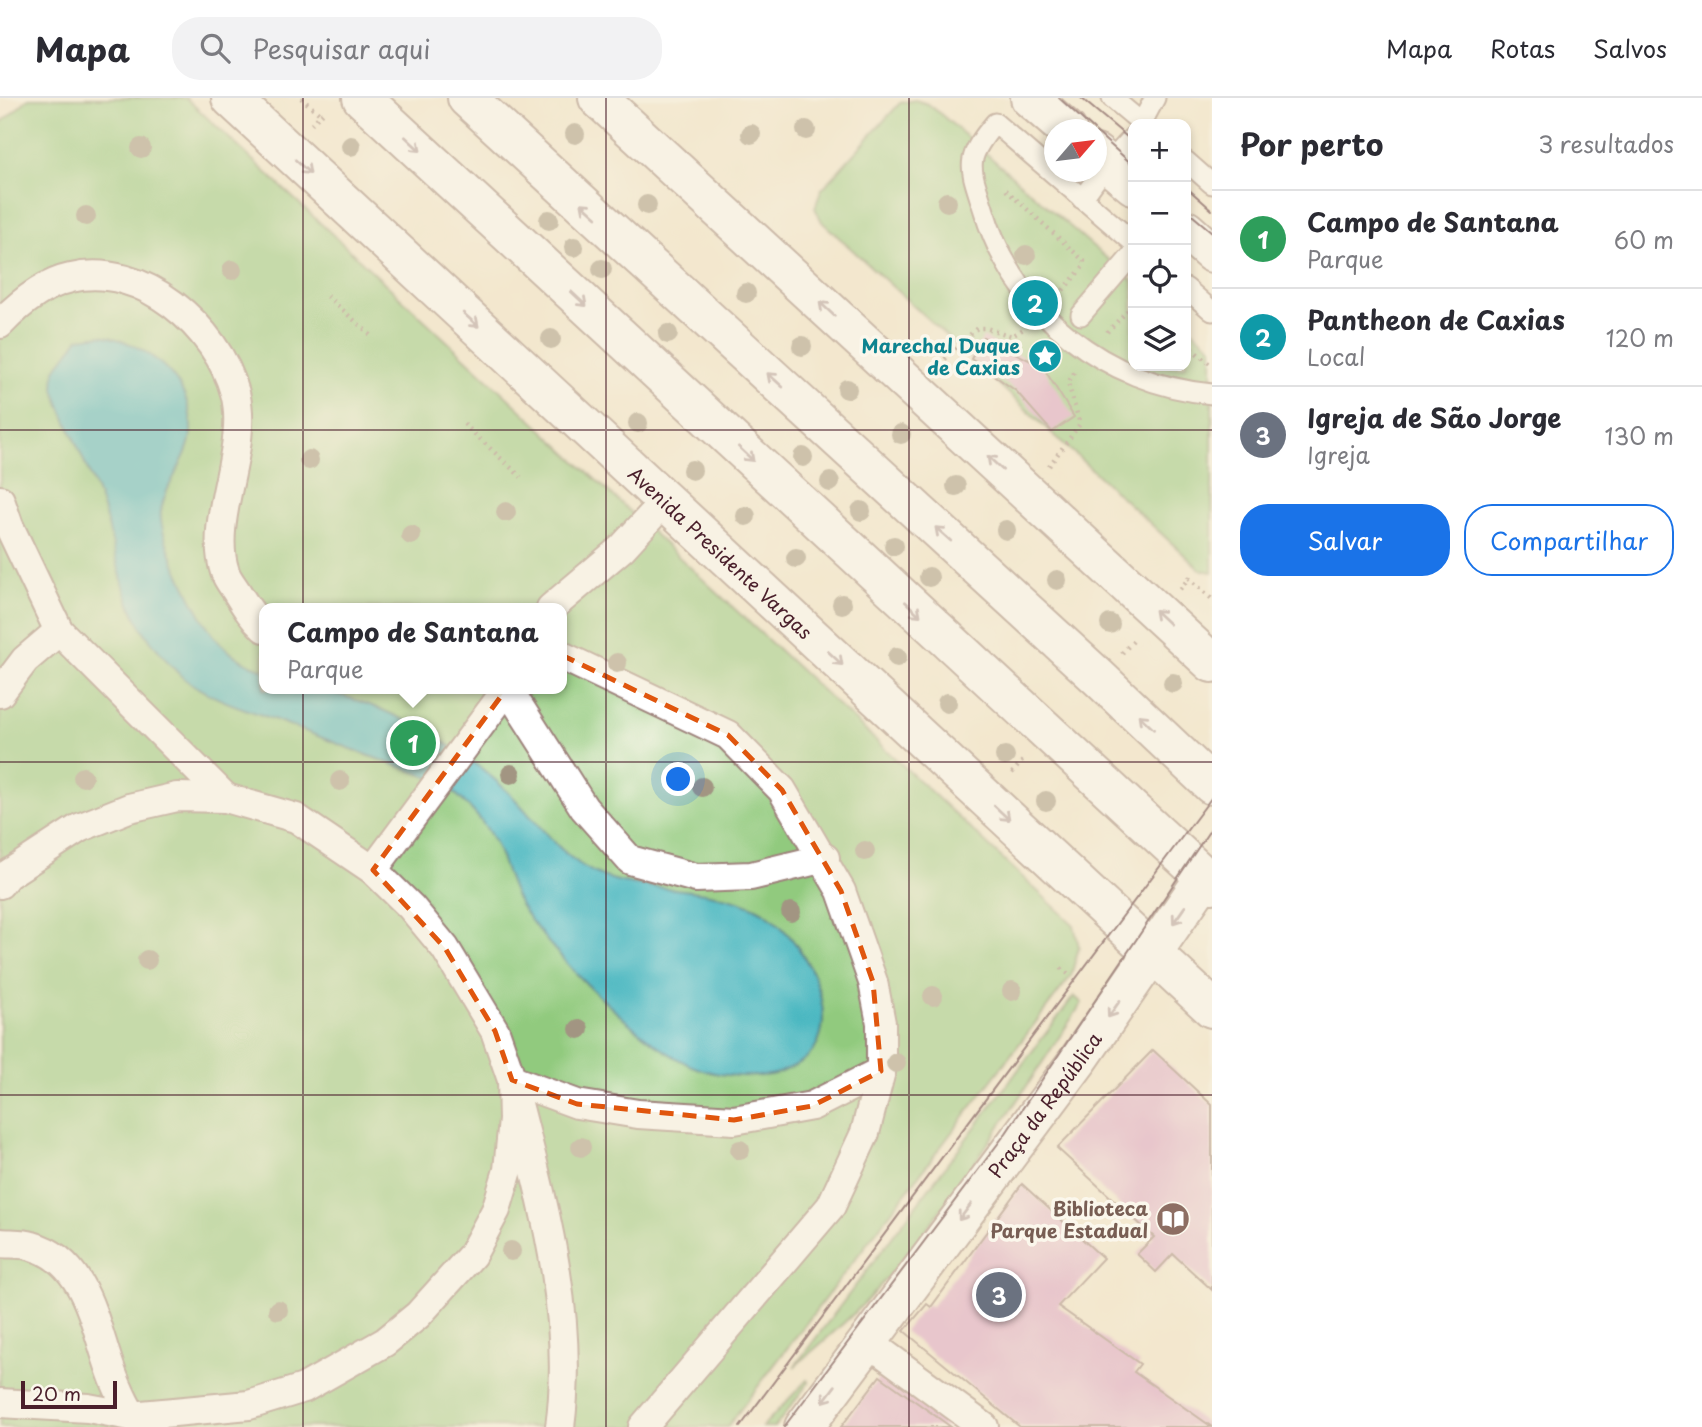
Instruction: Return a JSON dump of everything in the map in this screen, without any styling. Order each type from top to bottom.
[{"type":"main road","name":"Avenida Presidente Vargas","points":[[231,98],[1212,1008]]},
{"type":"main road","points":[[362,98],[1209,881]]},
{"type":"main road","points":[[467,98],[1206,768]]},
{"type":"main road","points":[[598,98],[1212,663]]},
{"type":"main road","points":[[632,98],[646,142]]},
{"type":"main road","points":[[1030,98],[1055,119]]},
{"type":"main road","points":[[1191,234],[1212,253]]},
{"type":"main road","name":"Praça da República","points":[[804,1427],[1209,881]]},
{"type":"street","points":[[0,324],[24,300],[70,278],[107,276],[133,282],[159,295],[180,310],[202,333],[226,369],[235,393],[239,421],[220,544],[225,572],[259,623]]},
{"type":"street","points":[[0,500],[9,526],[59,631],[226,798]]},
{"type":"street","points":[[557,603],[622,548],[665,501]]},
{"type":"street","points":[[0,693],[25,660],[59,631]]},
{"type":"street","points":[[567,658],[728,735],[782,790],[825,858],[841,891],[873,982],[881,1023],[881,1071],[865,1133],[831,1206],[643,1427]]},
{"type":"street","points":[[373,870],[460,747],[503,694]]},
{"type":"street","points":[[510,694],[584,808],[630,860],[696,878],[751,876],[825,858]]},
{"type":"street","points":[[2,871],[79,828],[129,808],[177,797],[226,798],[296,818],[373,870],[411,907],[445,948],[495,1031],[512,1080],[554,1250],[562,1324],[564,1400],[560,1427]]},
{"type":"street","points":[[512,1080],[577,1104],[638,1114],[734,1120],[812,1106],[881,1071]]},
{"type":"street","points":[[0,1403],[88,1408],[135,1423],[249,1405],[304,1388],[385,1342],[418,1315],[472,1255],[496,1210],[508,1170],[513,1120],[512,1080]]},
{"type":"street","points":[[0,1242],[32,1246],[63,1261],[85,1294],[112,1376],[135,1423]]},
{"type":"street","points":[[868,1342],[984,1427]]},
{"type":"lane","points":[[1082,199],[1128,144],[1112,98]]},
{"type":"lane","points":[[1143,119],[1155,98]]},
{"type":"lane","points":[[1128,239],[995,123],[975,148],[972,164],[988,223],[1003,258],[1024,291],[1049,320],[1074,342],[1121,370],[1157,384],[1212,394]]},
{"type":"lane","points":[[1191,165],[1212,184]]},
{"type":"lane","points":[[1081,315],[1128,260]]},
{"type":"lane","points":[[1191,292],[1210,306]]},
{"type":"path","points":[[301,98],[320,115]]},
{"type":"path","points":[[307,127],[326,110]]},
{"type":"path","points":[[972,164],[987,173],[1082,257],[1083,267],[1054,301]]},
{"type":"path","points":[[327,296],[373,337]]},
{"type":"path","points":[[1100,340],[1130,308]]},
{"type":"path","points":[[915,390],[977,328],[1012,336],[1029,326]]},
{"type":"path","points":[[1191,348],[1212,366]]},
{"type":"path","points":[[1027,493],[1079,428],[1080,415],[1068,383],[1077,369]]},
{"type":"path","points":[[464,424],[521,477]]},
{"type":"path","points":[[1180,589],[1189,578],[1211,595]]},
{"type":"path","points":[[1118,657],[1138,636]]},
{"type":"path","points":[[1008,778],[1027,756]]},
{"type":"path","points":[[1062,968],[1071,976]]},
{"type":"highlighted area","points":[[520,635],[728,735],[782,790],[841,891],[873,982],[881,1071],[812,1106],[734,1120],[577,1104],[512,1080],[495,1031],[445,948],[373,870],[507,688]]},
{"type":"green space","points":[[29,98],[186,98],[1074,925],[1079,947],[1071,976],[727,1427],[0,1427],[0,124]]},
{"type":"green space","points":[[915,100],[928,104],[1128,277],[1128,371],[1191,371],[1191,329],[1212,347],[1212,572],[1201,570],[822,222],[815,208],[821,190],[900,103]]},
{"type":"green space","points":[[1074,996],[1082,1003],[954,1192],[898,1264],[860,1307],[794,1367]]},
{"type":"green space","points":[[807,1380],[809,1382],[775,1427],[762,1427]]},
{"type":"water","points":[[101,335],[135,346],[164,367],[176,380],[184,395],[190,413],[190,442],[163,501],[161,511],[166,539],[182,579],[211,632],[234,655],[259,668],[259,694],[335,694],[398,717],[448,744],[471,760],[512,796],[559,847],[585,868],[618,881],[721,896],[754,907],[772,918],[789,936],[816,981],[822,1006],[822,1029],[814,1050],[796,1065],[777,1074],[761,1076],[714,1073],[675,1057],[624,1019],[549,943],[517,899],[490,833],[458,796],[442,784],[422,775],[226,702],[195,686],[177,672],[143,630],[134,613],[100,500],[54,389],[55,370],[79,338]]},
{"type":"building","points":[[983,337],[1043,367],[1074,417],[1052,432],[1016,391],[971,359]]},
{"type":"building","name":"Biblioteca Parque Estadual","points":[[1153,1050],[1212,1105],[1212,1290],[1173,1254],[1156,1272],[1137,1254],[1154,1237],[1057,1148]]},
{"type":"building","points":[[1022,1184],[1103,1258],[1058,1306],[1140,1364],[1134,1372],[1212,1427],[1020,1427],[904,1331],[927,1304],[931,1307]]},
{"type":"building","points":[[880,1376],[951,1427],[841,1427]]},
{"type":"tram line","points":[[1059,98],[1082,119]]},
{"type":"tram line","points":[[1081,98],[1128,138]]},
{"type":"tram line","points":[[1107,142],[1128,161]]},
{"type":"tram line","points":[[1191,191],[1212,210]]},
{"type":"tram line","points":[[1191,214],[1212,232]]},
{"type":"tram line","points":[[740,1427],[1212,797]]},
{"type":"tram line","points":[[784,1427],[1006,1133],[1212,827]]},
{"type":"place","name":"Pantheon de Caxias","points":[[1035,303]]},
{"type":"place","name":"Marechal Duque de Caxias","points":[[1045,356]]},
{"type":"place","name":"Campo de Santana","points":[[413,743]]},
{"type":"place","name":"Biblioteca Parque Estadual","points":[[1173,1219]]},
{"type":"place","name":"Igreja de São Jorge","points":[[999,1295]]}]
